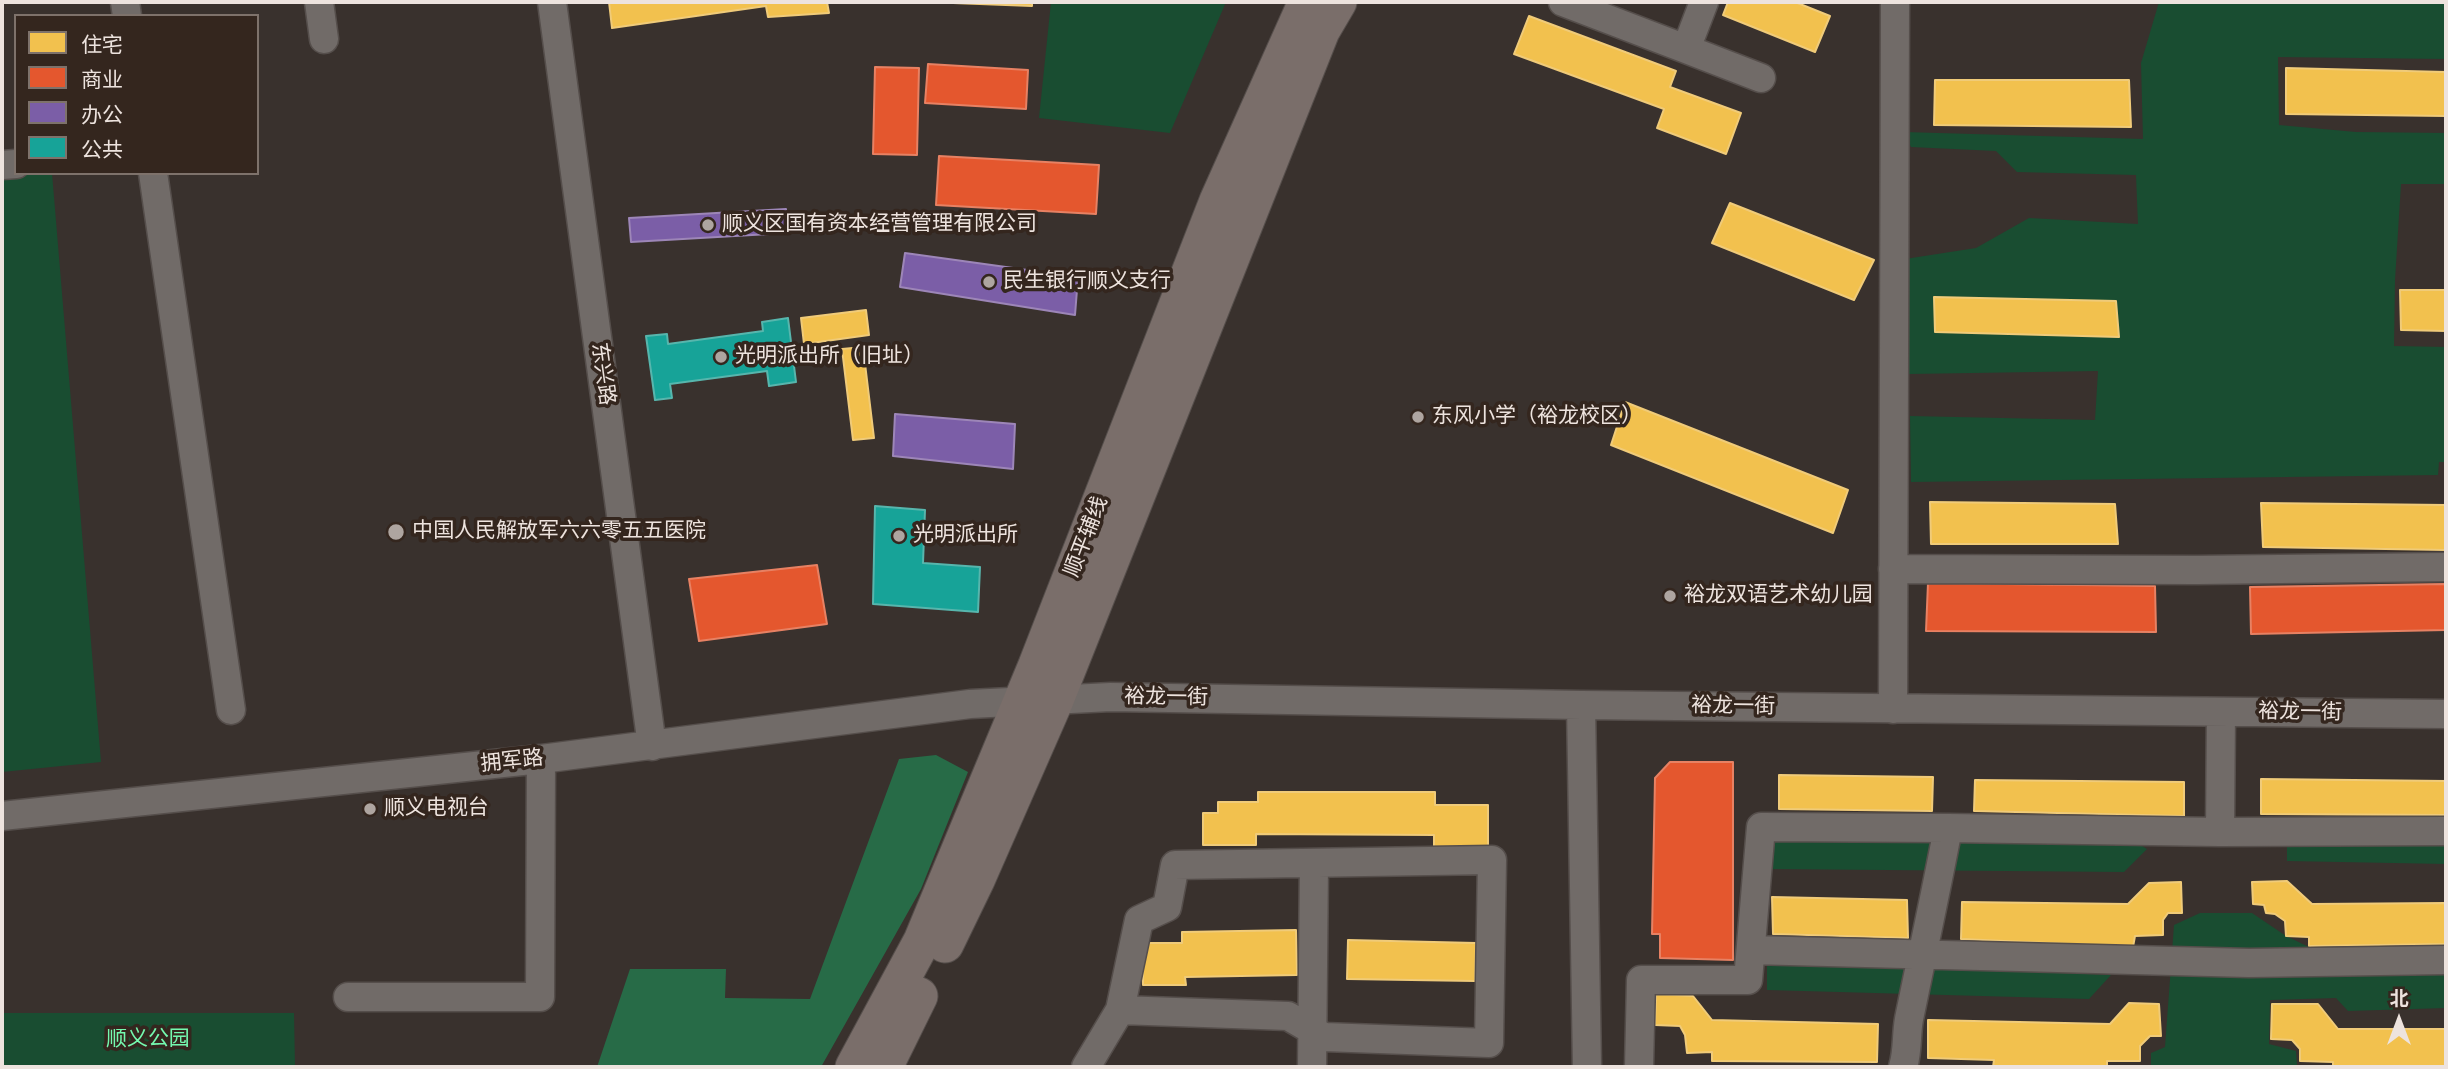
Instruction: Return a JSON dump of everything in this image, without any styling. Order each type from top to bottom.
[{"type":"main road","name":"顺平辅线","points":[[884,1067],[976,880],[1037,701],[1042,652],[1218,201],[1307,2]]},
{"type":"main road","name":"顺平辅线","points":[[854,1067],[922,941],[1037,701],[1316,44],[1338,2]]},
{"type":"street","points":[[319,2],[324,39]]},
{"type":"street","name":"东兴路","points":[[552,2],[652,746]]},
{"type":"street","points":[[1563,2],[1761,78]]},
{"type":"street","points":[[1686,49],[1704,2]]},
{"type":"street","points":[[1893,709],[1895,2]]},
{"type":"street","points":[[153,175],[231,710]]},
{"type":"street","points":[[1893,569],[2446,567]]},
{"type":"street","name":"裕龙一街","points":[[1037,701],[1111,697],[2446,714]]},
{"type":"street","name":"拥军路","points":[[2,816],[541,760],[970,704],[1037,701]]},
{"type":"street","points":[[1581,705],[1587,1067]]},
{"type":"street","points":[[2220,832],[2221,712]]},
{"type":"street","points":[[348,996],[540,996],[541,760]]},
{"type":"street","points":[[1639,1067],[1641,980],[1748,980],[1761,827],[2220,832],[2446,831]]},
{"type":"street","points":[[1903,1067],[1907,1053],[1908,1023],[1948,828]]},
{"type":"street","points":[[1086,1067],[1120,1010],[1139,920],[1167,906],[1175,865],[1492,860],[1489,1043],[1324,1037],[1288,1016],[1120,1010]]},
{"type":"street","points":[[1312,1067],[1314,863]]},
{"type":"street","points":[[1751,950],[2249,963],[2446,960]]},
{"type":"green space","points":[[1051,2],[1226,2],[1170,133],[1039,118]]},
{"type":"green space","points":[[2159,2],[2446,2],[2446,59],[2278,57],[2279,125],[2356,132],[2446,133],[2446,184],[2401,184],[2395,280],[2394,346],[2446,347],[2446,462],[2439,462],[2438,475],[1911,482],[1910,416],[2095,420],[2098,371],[1909,374],[1905,259],[1976,248],[2029,218],[2138,224],[2136,175],[2017,172],[1996,151],[1911,147],[1904,132],[2143,139],[2141,63]]},
{"type":"green space","points":[[2,165],[14,172],[14,175],[52,175],[101,762],[2,772]]},
{"type":"green space","points":[[936,755],[968,772],[921,889],[821,1067],[597,1067],[630,969],[726,969],[725,998],[810,999],[899,759]]},
{"type":"green space","points":[[2124,835],[2147,849],[2124,872],[1766,869],[1765,837]]},
{"type":"green space","points":[[2287,837],[2446,837],[2446,864],[2287,861]]},
{"type":"green space","points":[[2200,913],[2252,913],[2286,936],[2340,962],[2446,964],[2446,1008],[2348,1011],[2336,998],[2270,1000],[2269,1044],[2296,1051],[2297,1065],[2318,1067],[2151,1067],[2151,1053],[2165,1047],[2174,925]]},
{"type":"green space","points":[[1767,962],[2111,975],[2089,999],[1767,990]]},
{"type":"green space","name":"顺义公园","points":[[2,1013],[294,1013],[295,1067],[2,1067]]},
{"type":"building: 住宅","points":[[609,2],[827,2],[829,13],[768,17],[766,6],[612,28]]},
{"type":"building: 住宅","points":[[927,2],[1032,2],[1032,6]]},
{"type":"building: 住宅","points":[[1728,2],[1795,2],[1830,16],[1815,52],[1723,15]]},
{"type":"building: 住宅","points":[[1529,16],[1676,71],[1670,87],[1741,113],[1726,154],[1657,128],[1664,109],[1514,54]]},
{"type":"building: 住宅","points":[[2286,68],[2446,72],[2446,116],[2286,114]]},
{"type":"building: 住宅","points":[[1935,80],[2129,80],[2131,127],[1934,125]]},
{"type":"building: 住宅","points":[[1730,203],[1874,260],[1854,300],[1712,243]]},
{"type":"building: 住宅","points":[[2400,290],[2446,290],[2446,331],[2401,330]]},
{"type":"building: 住宅","points":[[1934,297],[2116,301],[2119,337],[1935,332]]},
{"type":"building: 住宅","points":[[866,310],[869,335],[804,344],[801,318]]},
{"type":"building: 住宅","points":[[863,347],[874,438],[853,440],[842,349]]},
{"type":"building: 住宅","points":[[1625,402],[1848,490],[1833,533],[1611,445]]},
{"type":"building: 住宅","points":[[1930,502],[2115,504],[2118,544],[1931,544]]},
{"type":"building: 住宅","points":[[2261,503],[2446,505],[2446,550],[2263,547]]},
{"type":"building: 住宅","points":[[1779,775],[1933,777],[1932,811],[1779,809]]},
{"type":"building: 住宅","points":[[2261,779],[2446,781],[2446,815],[2261,814]]},
{"type":"building: 住宅","points":[[1975,780],[2184,782],[2184,816],[1974,811]]},
{"type":"building: 住宅","points":[[1258,792],[1435,792],[1435,805],[1488,805],[1488,850],[1434,849],[1434,835],[1256,834],[1256,845],[1203,845],[1203,813],[1218,813],[1218,802],[1258,802]]},
{"type":"building: 住宅","points":[[2287,881],[2312,904],[2446,903],[2446,944],[2309,946],[2309,937],[2286,936],[2285,921],[2275,914],[2266,913],[2264,905],[2253,904],[2252,882]]},
{"type":"building: 住宅","points":[[2181,882],[2182,913],[2168,913],[2163,920],[2163,935],[2135,936],[2133,947],[1961,939],[1962,902],[2128,904],[2149,883]]},
{"type":"building: 住宅","points":[[1772,897],[1907,900],[1908,938],[1773,934]]},
{"type":"building: 住宅","points":[[1296,930],[1297,975],[1185,977],[1186,985],[1143,985],[1143,943],[1182,943],[1182,932]]},
{"type":"building: 住宅","points":[[1348,940],[1476,943],[1475,981],[1347,979]]},
{"type":"building: 住宅","points":[[1656,994],[1693,996],[1712,1020],[1878,1024],[1877,1062],[1712,1061],[1712,1052],[1687,1053],[1685,1035],[1680,1026],[1655,1025]]},
{"type":"building: 住宅","points":[[2129,1003],[2159,1004],[2161,1036],[2150,1036],[2140,1046],[2140,1061],[2107,1061],[2107,1067],[1993,1067],[1994,1060],[1928,1058],[1928,1020],[2110,1024]]},
{"type":"building: 住宅","points":[[2272,1004],[2318,1004],[2338,1029],[2446,1029],[2446,1067],[2333,1067],[2333,1062],[2300,1061],[2300,1049],[2292,1040],[2271,1039]]},
{"type":"building: 商业","points":[[928,64],[1028,70],[1026,109],[925,103]]},
{"type":"building: 商业","points":[[875,67],[919,68],[917,155],[873,154]]},
{"type":"building: 商业","points":[[939,156],[1099,165],[1096,214],[936,205]]},
{"type":"building: 商业","points":[[817,565],[827,624],[699,641],[689,579]]},
{"type":"building: 商业","points":[[1928,583],[2155,586],[2156,632],[1926,631]]},
{"type":"building: 商业","points":[[2446,584],[2446,630],[2251,634],[2250,587]]},
{"type":"building: 商业","points":[[1670,762],[1733,762],[1733,960],[1660,958],[1660,934],[1652,934],[1655,778]]},
{"type":"building: 办公","name":"顺义区国有资本经营管理有限公司","points":[[786,209],[787,233],[631,242],[629,218]]},
{"type":"building: 办公","name":"民生银行顺义支行","points":[[905,253],[1078,277],[1075,315],[900,287]]},
{"type":"building: 办公","points":[[895,414],[1015,424],[1013,469],[893,456]]},
{"type":"building: 公共","name":"光明派出所（旧址）","points":[[788,318],[796,382],[769,386],[767,371],[670,384],[672,398],[655,400],[646,336],[667,334],[668,344],[763,331],[762,322]]},
{"type":"building: 公共","name":"光明派出所","points":[[875,506],[925,510],[923,563],[980,567],[978,612],[873,604]]},
{"type":"place","name":"顺义区国有资本经营管理有限公司","points":[[708,225]]},
{"type":"place","name":"民生银行顺义支行","points":[[989,282]]},
{"type":"place","name":"光明派出所（旧址）","points":[[721,357]]},
{"type":"place","name":"东风小学（裕龙校区）","points":[[1418,417]]},
{"type":"place","name":"中国人民解放军六六零五五医院","points":[[396,532]]},
{"type":"place","name":"光明派出所","points":[[899,536]]},
{"type":"place","name":"裕龙双语艺术幼儿园","points":[[1670,596]]},
{"type":"place","name":"顺义电视台","points":[[370,809]]}]
